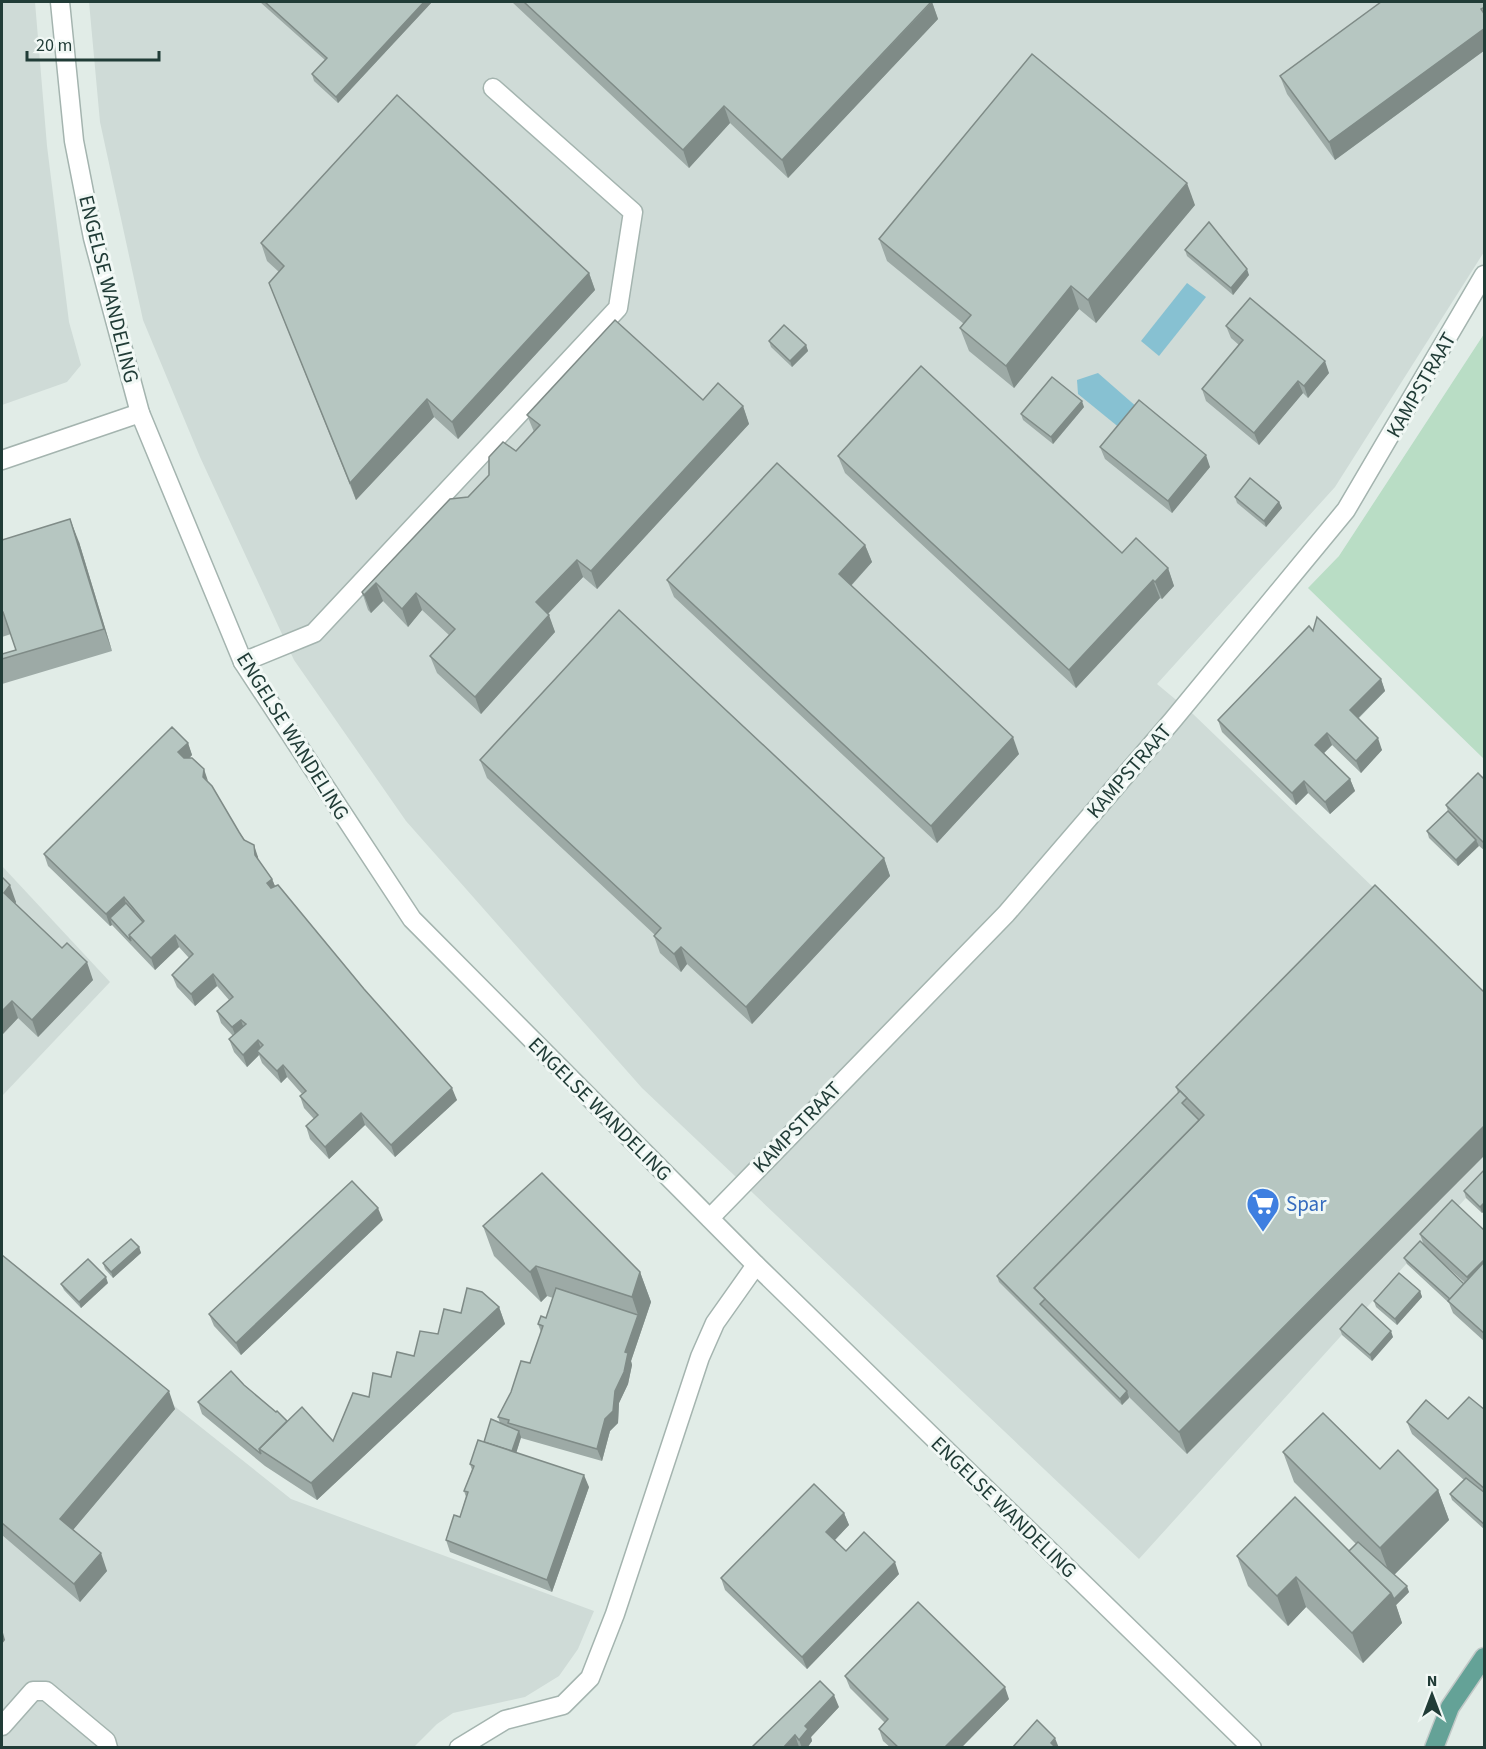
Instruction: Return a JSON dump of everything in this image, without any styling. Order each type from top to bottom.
[{"type":"main road","points":[[1434,1748],[1450,1707],[1485,1657]]},
{"type":"street","name":"ENGELSE WANDELING","points":[[60,2],[76,152],[93,238],[140,412],[243,662],[412,919],[756,1265],[1252,1748]]},
{"type":"street","points":[[243,662],[314,633],[618,308],[633,212],[493,88]]},
{"type":"street","name":"KAMPSTRAAT","points":[[710,1218],[1006,914],[1172,721],[1346,510],[1485,275]]},
{"type":"street","points":[[2,460],[140,412]]},
{"type":"street","points":[[459,1748],[505,1720],[563,1705],[590,1678],[615,1614],[700,1357],[715,1323],[756,1265]]},
{"type":"street","points":[[2,1726],[33,1691],[46,1691],[106,1741],[108,1748]]},
{"type":"shaded area","points":[[2,2],[35,2],[47,146],[69,322],[81,365],[67,382],[2,405]]},
{"type":"shaded area","points":[[89,2],[1484,2],[1484,252],[1335,487],[1157,684],[1193,714],[1484,994],[1484,1178],[1139,1559],[642,1088],[406,821],[294,660],[200,457],[143,320],[100,122]]},
{"type":"shaded area","points":[[2,866],[110,982],[2,1096]]},
{"type":"shaded area","points":[[2,1254],[178,1409],[291,1499],[594,1611],[578,1649],[559,1676],[525,1697],[453,1713],[437,1724],[414,1747],[2,1747]]},
{"type":"green space","points":[[1484,334],[1484,759],[1308,588],[1339,556]]},
{"type":"water","points":[[1187,283],[1206,297],[1159,356],[1141,341]]},
{"type":"water","points":[[1098,373],[1138,408],[1121,429],[1078,394],[1077,380]]},
{"type":"building","points":[[265,2],[424,2],[336,97],[312,74],[327,58]]},
{"type":"building","points":[[524,2],[931,2],[782,160],[724,106],[683,150]]},
{"type":"building","points":[[1381,2],[1485,2],[1485,7],[1481,9],[1485,15],[1485,28],[1329,142],[1280,76]]},
{"type":"building","points":[[1032,54],[1187,183],[1088,300],[1071,286],[1006,366],[960,328],[971,315],[879,239]]},
{"type":"building","points":[[397,95],[589,273],[452,422],[427,399],[350,483],[269,283],[284,266],[261,243]]},
{"type":"building","points":[[1209,222],[1247,269],[1231,288],[1185,250]]},
{"type":"building","points":[[1250,298],[1325,361],[1304,386],[1298,381],[1254,433],[1202,389],[1243,340],[1226,326]]},
{"type":"building","points":[[615,320],[703,400],[718,383],[743,406],[591,571],[577,560],[536,602],[549,615],[475,697],[430,656],[455,629],[416,593],[402,609],[376,583],[364,595],[362,592],[450,499],[468,497],[489,475],[489,457],[503,442],[516,451],[540,425],[527,415]]},
{"type":"building","points":[[784,325],[806,345],[790,361],[769,341]]},
{"type":"building","points":[[921,366],[1122,553],[1136,538],[1168,568],[1155,582],[1153,580],[1069,670],[838,456]]},
{"type":"building","points":[[1052,377],[1082,401],[1051,437],[1021,414]]},
{"type":"building","points":[[1139,400],[1206,455],[1168,501],[1100,447]]},
{"type":"building","points":[[777,463],[865,545],[839,574],[1013,737],[931,826],[667,580]]},
{"type":"building","points":[[1250,478],[1279,502],[1264,521],[1235,497]]},
{"type":"building","points":[[70,519],[104,629],[2,659],[2,654],[16,650],[2,612],[2,540]]},
{"type":"building","points":[[619,610],[884,858],[746,1007],[681,947],[674,954],[654,936],[661,928],[480,760]]},
{"type":"building","points":[[1317,617],[1381,679],[1350,710],[1378,738],[1356,761],[1327,733],[1315,745],[1350,779],[1325,802],[1304,781],[1292,793],[1218,720],[1309,626],[1313,631]]},
{"type":"building","points":[[172,727],[188,743],[178,752],[184,758],[192,758],[204,769],[203,777],[212,786],[244,840],[254,845],[255,855],[272,879],[267,883],[271,888],[278,885],[364,989],[452,1088],[391,1145],[361,1113],[325,1147],[306,1126],[318,1115],[300,1096],[306,1091],[283,1065],[277,1071],[257,1051],[263,1045],[258,1040],[243,1055],[229,1039],[246,1024],[241,1020],[232,1027],[217,1011],[233,997],[213,974],[191,994],[172,975],[193,954],[175,935],[151,958],[129,935],[144,921],[124,897],[106,914],[44,854]]},
{"type":"building","points":[[1478,773],[1485,780],[1485,844],[1446,805]]},
{"type":"building","points":[[1448,811],[1476,840],[1456,860],[1427,831]]},
{"type":"building","points":[[2,877],[10,885],[4,893],[62,948],[67,943],[87,962],[32,1020],[12,1001],[2,1011]]},
{"type":"building","name":"Spar","points":[[1375,885],[1485,993],[1485,1125],[1179,1432],[1034,1288],[1204,1115],[1176,1087]]},
{"type":"building","points":[[126,903],[143,922],[129,935],[131,941],[110,918]]},
{"type":"building","points":[[1180,1091],[1187,1098],[1182,1103],[1199,1120],[1034,1288],[1045,1299],[1040,1304],[1127,1391],[1120,1399],[997,1276]]},
{"type":"building","points":[[1485,1169],[1485,1202],[1480,1207],[1464,1191]]},
{"type":"building","points":[[542,1173],[640,1272],[632,1297],[536,1266],[530,1272],[483,1226]]},
{"type":"building","points":[[352,1181],[378,1208],[236,1343],[209,1314]]},
{"type":"building","points":[[1452,1200],[1485,1231],[1485,1259],[1467,1277],[1420,1234]]},
{"type":"building","points":[[131,1239],[139,1247],[111,1272],[103,1263]]},
{"type":"building","points":[[1420,1241],[1464,1284],[1450,1299],[1404,1258]]},
{"type":"building","points":[[2,1255],[169,1391],[60,1519],[101,1553],[74,1584],[2,1523]]},
{"type":"building","points":[[88,1259],[106,1277],[79,1302],[61,1284]]},
{"type":"building","points":[[1485,1261],[1485,1334],[1448,1301]]},
{"type":"building","points":[[1399,1273],[1420,1291],[1395,1319],[1374,1301]]},
{"type":"building","points":[[467,1288],[482,1292],[499,1307],[311,1483],[259,1449],[302,1407],[333,1441],[353,1393],[369,1397],[373,1373],[391,1377],[397,1352],[414,1356],[420,1331],[438,1334],[444,1309],[461,1313]]},
{"type":"building","points":[[556,1288],[638,1315],[625,1352],[628,1353],[624,1372],[615,1391],[613,1411],[605,1419],[597,1449],[508,1423],[509,1420],[498,1417],[511,1392],[521,1361],[530,1363],[543,1326],[538,1324],[541,1316],[546,1318]]},
{"type":"building","points":[[1362,1304],[1391,1331],[1370,1355],[1340,1329]]},
{"type":"building","points":[[231,1371],[287,1421],[259,1449],[261,1454],[198,1402]]},
{"type":"building","points":[[1469,1397],[1485,1410],[1485,1489],[1407,1422],[1426,1400],[1448,1419]]},
{"type":"building","points":[[1323,1413],[1380,1469],[1398,1450],[1438,1490],[1380,1548],[1283,1452]]},
{"type":"building","points":[[491,1419],[519,1431],[512,1451],[484,1442]]},
{"type":"building","points":[[478,1440],[584,1475],[547,1580],[446,1540],[454,1515],[460,1517],[468,1492],[464,1491],[474,1466],[470,1464]]},
{"type":"building","points":[[1466,1478],[1485,1493],[1485,1525],[1450,1494]]},
{"type":"building","points":[[814,1484],[844,1513],[826,1532],[846,1551],[864,1532],[895,1562],[802,1657],[721,1578]]},
{"type":"building","points":[[1295,1497],[1391,1593],[1352,1633],[1296,1577],[1277,1596],[1237,1556]]},
{"type":"building","points":[[1358,1542],[1407,1586],[1394,1599],[1391,1593],[1349,1551]]},
{"type":"building","points":[[918,1602],[1005,1687],[944,1748],[899,1748],[879,1729],[888,1719],[845,1676]]},
{"type":"building","points":[[820,1681],[834,1695],[805,1726],[808,1729],[799,1740],[795,1735],[783,1748],[751,1748]]},
{"type":"building","points":[[1037,1720],[1055,1738],[1051,1743],[1056,1748],[1012,1748]]},
{"type":"place","name":"Spar","points":[[1263,1233]]}]
